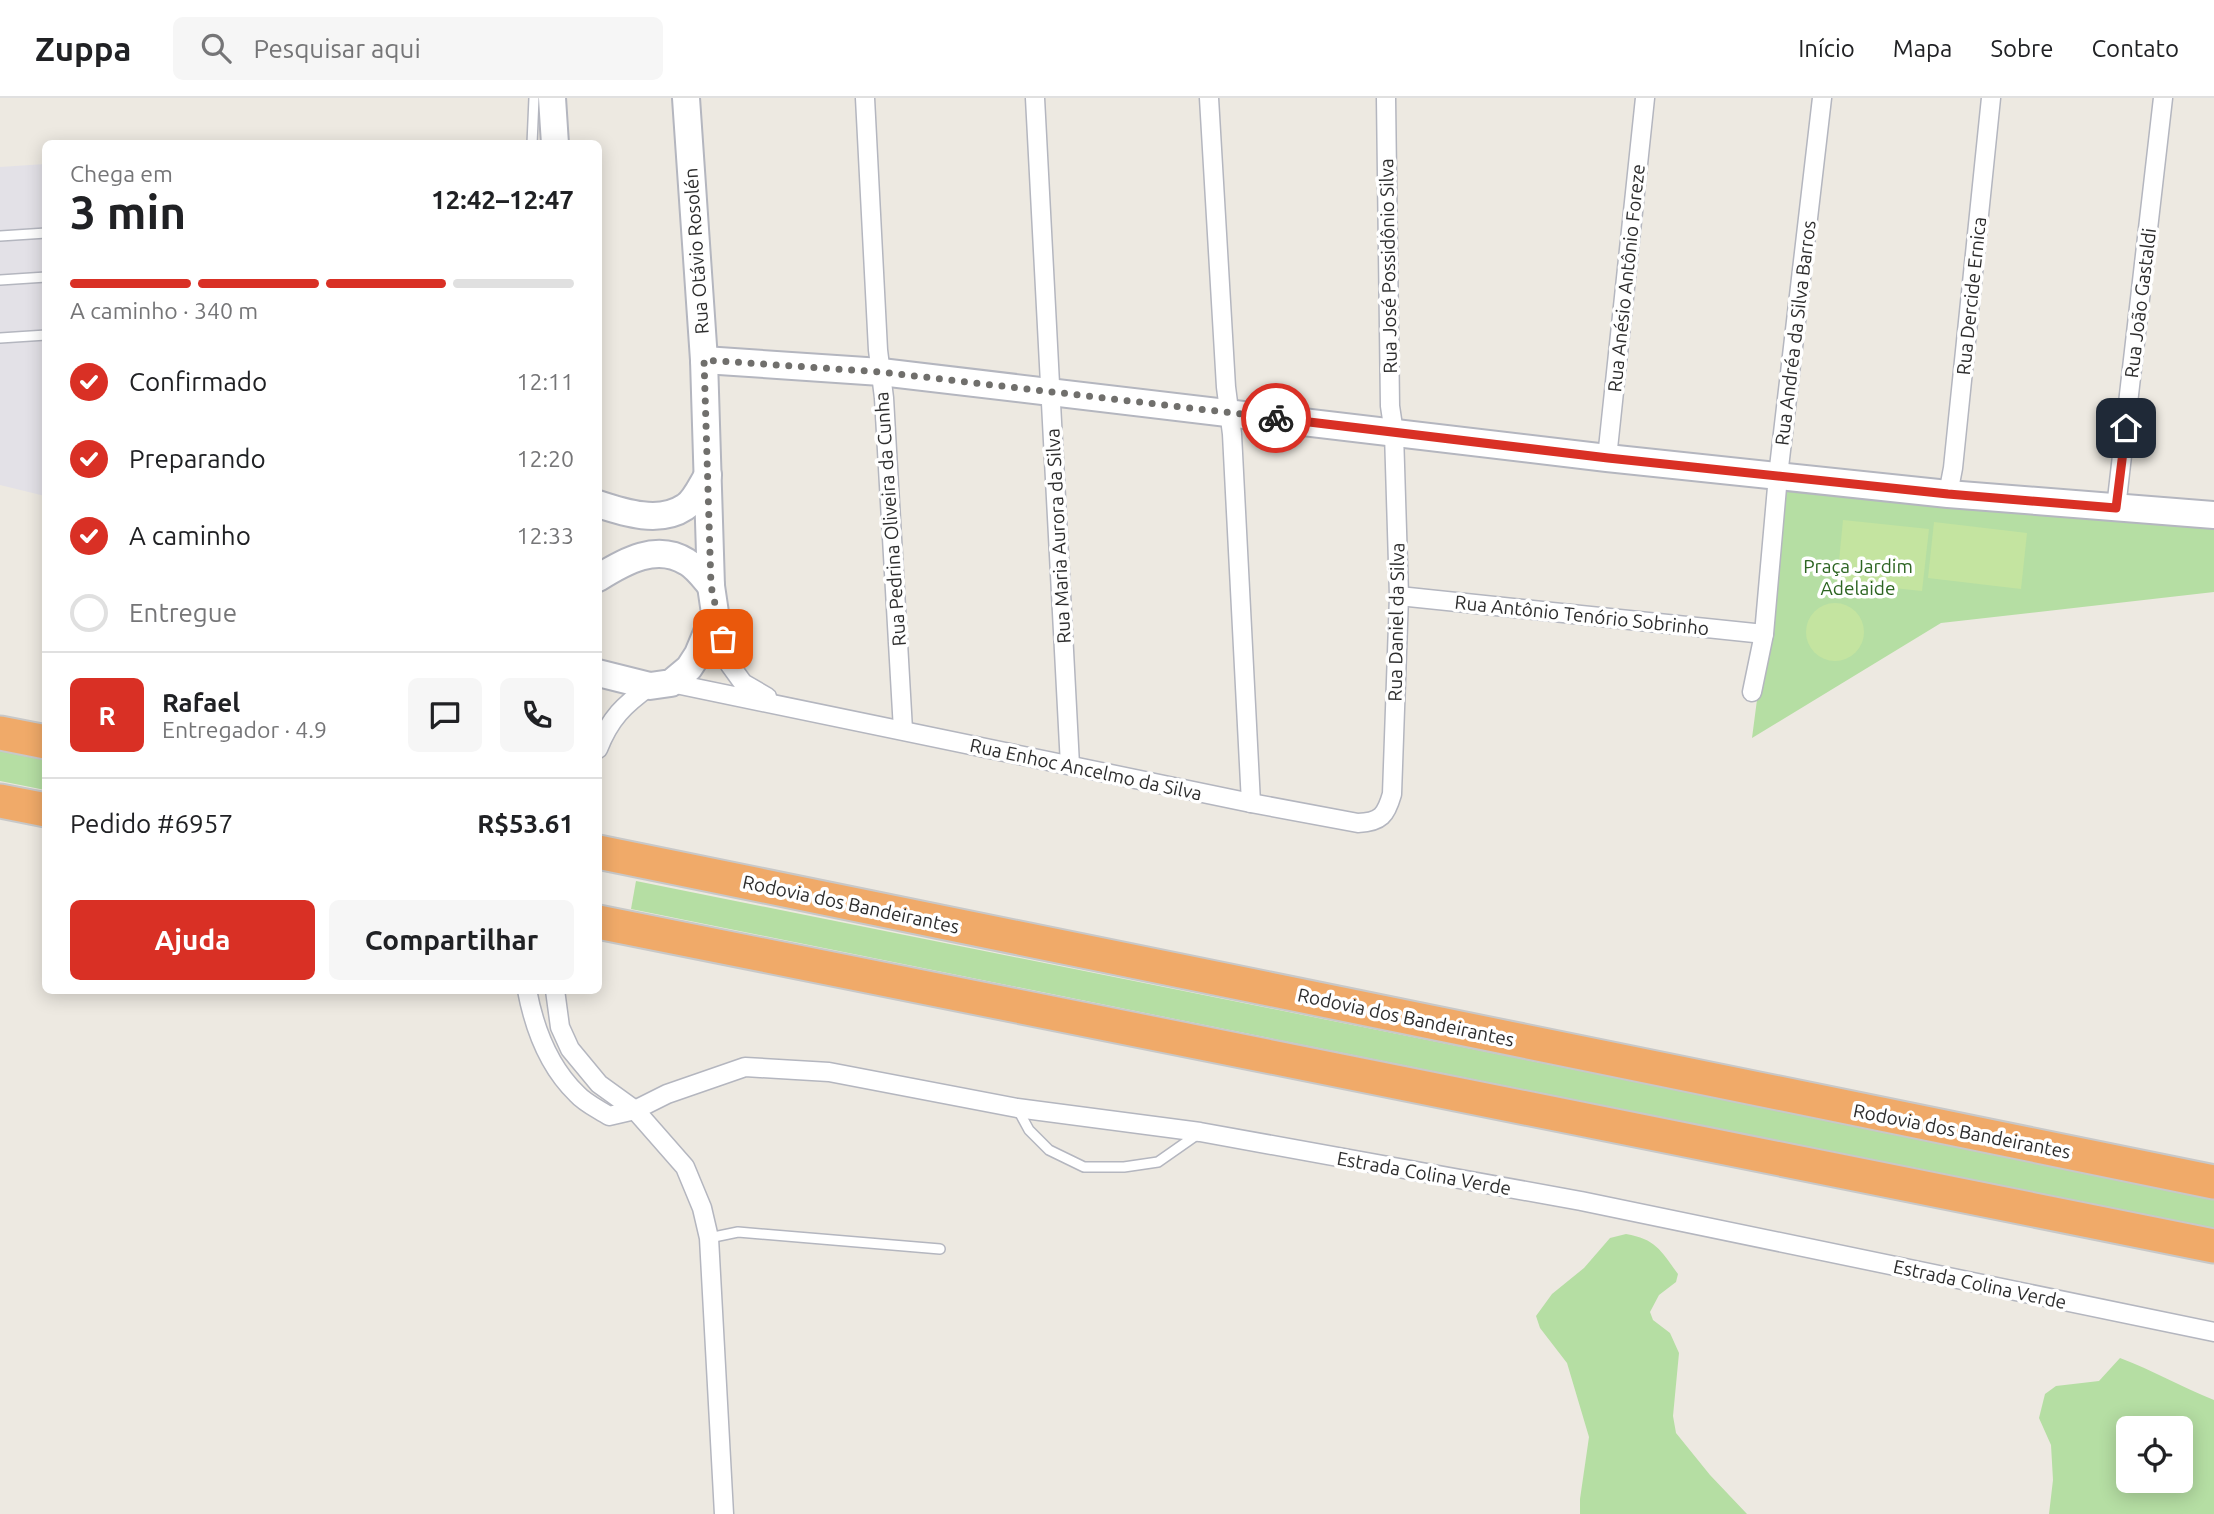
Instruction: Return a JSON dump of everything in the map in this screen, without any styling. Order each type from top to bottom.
[{"type":"highway","points":[[0,733],[42,741]]},
{"type":"highway","points":[[0,801],[42,809]]},
{"type":"highway","name":"Rodovia dos Bandeirantes","points":[[602,853],[2214,1182]]},
{"type":"highway","points":[[610,924],[2214,1246]]},
{"type":"street","points":[[552,98],[555,140]]},
{"type":"street","name":"Rua Otávio Rosolén","points":[[686,98],[704,360],[711,586],[715,613]]},
{"type":"street","name":"Rua Pedrina Oliveira da Cunha","points":[[864,98],[903,730]]},
{"type":"street","name":"Rua Maria Aurora da Silva","points":[[1035,98],[1070,765]]},
{"type":"street","points":[[1209,98],[1232,434],[1251,803]]},
{"type":"street","name":"Rua José Possidônio Silva","points":[[1386,98],[1390,406],[1394,433]]},
{"type":"street","name":"Rua Anésio Antônio Foreze","points":[[1608,458],[1645,98]]},
{"type":"street","name":"Rua Andréa da Silva Barros","points":[[1752,692],[1764,634],[1778,476],[1822,98]]},
{"type":"street","name":"Rua Dercide Ernica","points":[[1948,494],[1991,98]]},
{"type":"street","name":"Rua João Gastaldi","points":[[2116,508],[2163,98]]},
{"type":"street","points":[[704,360],[881,372],[1608,458],[1948,494],[2214,515]]},
{"type":"street","name":"Rua Daniel da Silva","points":[[1387,811],[1392,794],[1399,596],[1394,433]]},
{"type":"street","points":[[602,505],[623,512],[662,517],[687,506],[708,475]]},
{"type":"street","points":[[602,576],[632,559],[654,553],[671,555],[689,562],[711,586]]},
{"type":"street","name":"Rua Antônio Tenório Sobrinho","points":[[1399,596],[1764,634]]},
{"type":"street","points":[[602,742],[625,704],[688,668],[698,654],[715,613]]},
{"type":"street","name":"Rua Enhoc Ancelmo da Silva","points":[[715,613],[730,665],[743,683],[783,705]]},
{"type":"street","points":[[602,674],[661,685]]},
{"type":"street","name":"Rua Enhoc Ancelmo da Silva","points":[[661,685],[783,705],[1358,823],[1373,822],[1387,811]]},
{"type":"street","name":"Estrada Colina Verde","points":[[528,994],[544,1046],[565,1080],[578,1096],[609,1116],[635,1110],[667,1094],[746,1067],[829,1072],[1017,1108],[1200,1132],[1581,1201],[2214,1332]]},
{"type":"street","points":[[556,994],[560,1027],[570,1049],[599,1084],[635,1110],[685,1167],[702,1208],[709,1238],[724,1514]]},
{"type":"lane","points":[[532,140],[534,98]]},
{"type":"lane","points":[[0,236],[42,233]]},
{"type":"lane","points":[[0,280],[42,277]]},
{"type":"lane","points":[[0,338],[42,335]]},
{"type":"lane","points":[[1017,1108],[1029,1130],[1049,1150],[1084,1167],[1124,1167],[1158,1163],[1200,1132]]},
{"type":"lane","points":[[709,1238],[738,1232],[940,1249]]},
{"type":"shaded area","points":[[42,164],[42,495],[0,485],[0,167]]},
{"type":"green space","name":"Praça Jardim Adelaide","points":[[1789,488],[2214,525],[2214,592],[1941,623],[1752,738],[1784,493]]},
{"type":"green space","points":[[1843,520],[1929,529],[1922,591],[1837,582]]},
{"type":"green space","points":[[1934,522],[2027,533],[2021,589],[1928,578]]},
{"type":"green space","points":[[1829,603],[1841,603],[1856,611],[1864,626],[1864,638],[1856,653],[1841,661],[1829,661],[1814,653],[1806,638],[1806,626],[1814,611]]},
{"type":"green space","points":[[0,749],[42,757],[42,789],[0,781]]},
{"type":"green space","points":[[636,881],[2214,1198],[2214,1229],[631,909]]},
{"type":"green space","points":[[1626,1234],[1651,1243],[1678,1274],[1676,1282],[1659,1295],[1650,1312],[1653,1320],[1670,1333],[1679,1353],[1673,1416],[1676,1433],[1710,1475],[1747,1514],[1580,1514],[1589,1437],[1567,1363],[1540,1328],[1536,1316],[1552,1294],[1584,1268],[1610,1238]]},
{"type":"green space","points":[[2120,1358],[2214,1400],[2214,1514],[2049,1514],[2053,1480],[2051,1445],[2039,1418],[2045,1394],[2056,1386],[2099,1381]]},
{"type":"way so far","points":[[723,639],[711,586],[704,360],[881,372],[1276,418]]},
{"type":"route","points":[[1276,418],[1608,458],[1948,494],[2116,508],[2126,428]]}]
